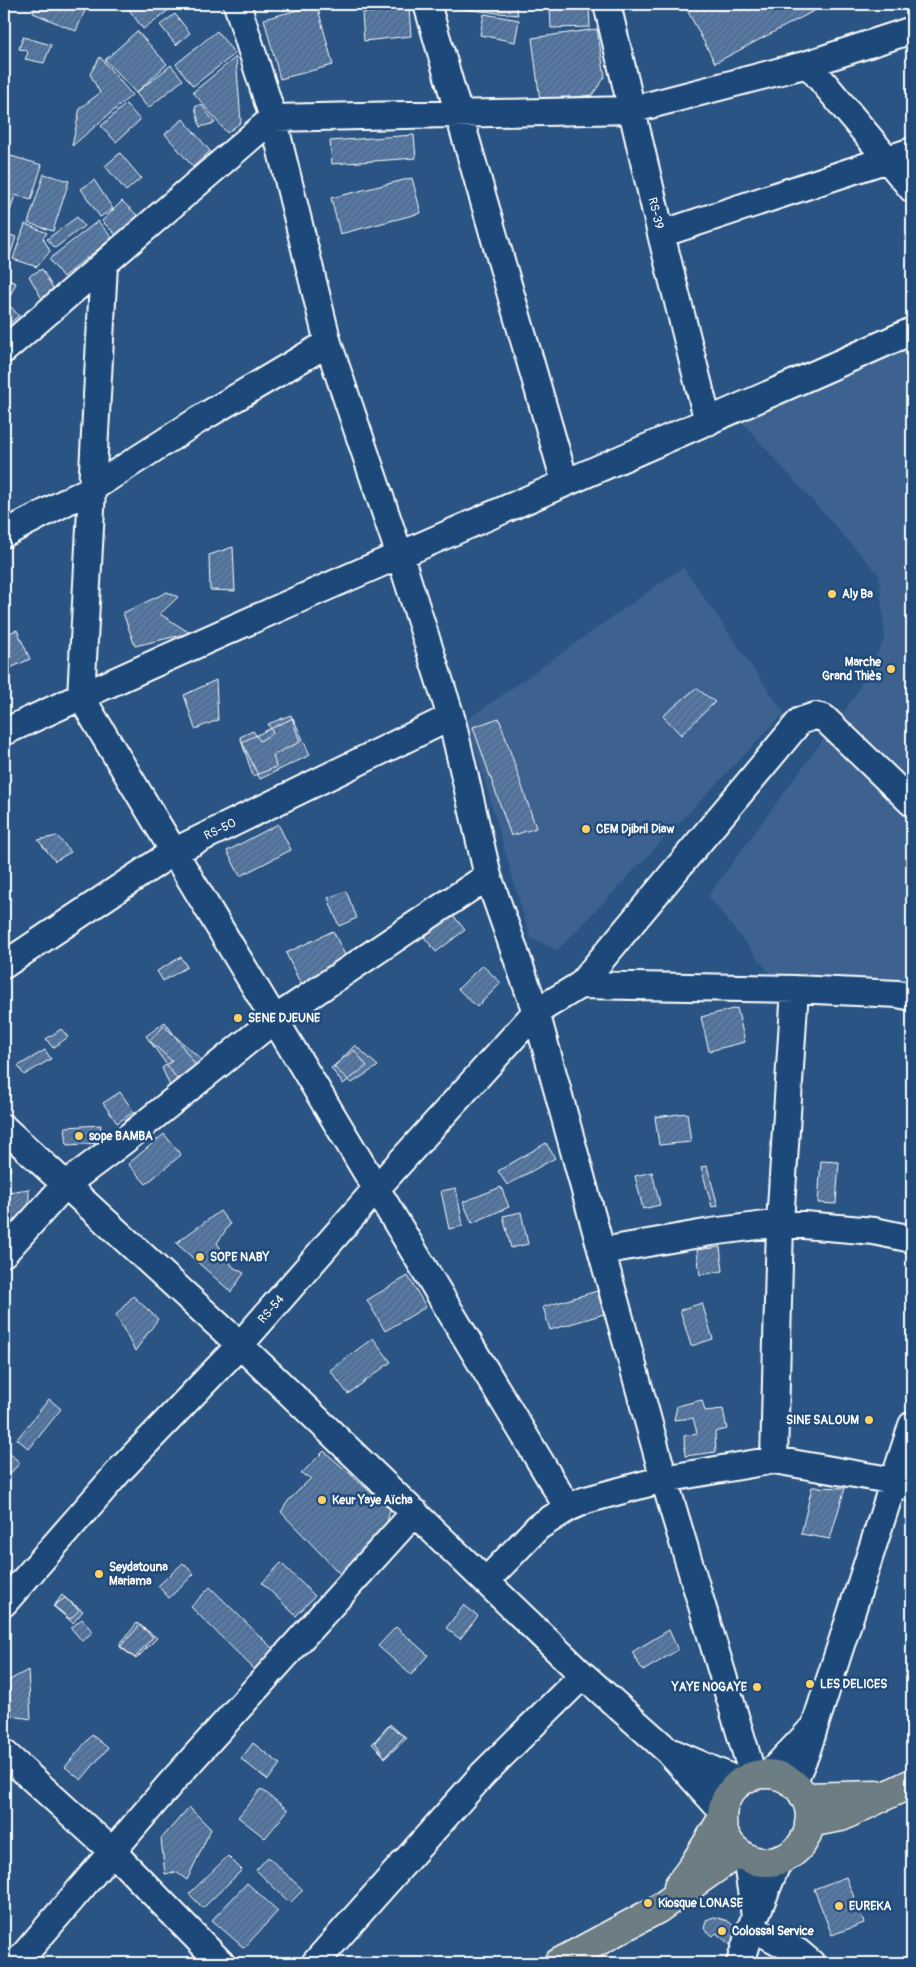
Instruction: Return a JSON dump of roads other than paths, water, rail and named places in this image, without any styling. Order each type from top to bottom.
[{"type":"main road","points":[[658,1909],[693,1866],[722,1815],[728,1795],[772,1782],[886,1795]]},
{"type":"main road","points":[[722,1815],[725,1834],[742,1854],[757,1860],[768,1861],[790,1854],[806,1835],[809,1823],[809,1810],[772,1782]]},
{"type":"main road","points":[[809,1823],[840,1817],[912,1783]]},
{"type":"main road","points":[[558,1963],[658,1909],[742,1854]]},
{"type":"street","points":[[237,4],[273,118],[328,343],[400,556],[451,717],[488,876],[536,1012],[664,1479],[772,1782]]},
{"type":"street","points":[[427,4],[565,482]]},
{"type":"street","name":"RS-39","points":[[607,4],[631,110],[708,422]]},
{"type":"street","points":[[4,350],[273,118],[631,110],[808,64],[912,30]]},
{"type":"street","points":[[808,64],[912,189]]},
{"type":"street","points":[[661,234],[912,151]]},
{"type":"street","points":[[104,264],[81,696],[568,1508]]},
{"type":"street","points":[[4,732],[81,696],[565,482],[708,422],[912,331]]},
{"type":"street","points":[[4,534],[91,489],[200,419],[328,343]]},
{"type":"street","points":[[580,985],[800,721],[815,716],[824,718],[912,803]]},
{"type":"street","name":"RS-50","points":[[4,965],[173,852],[451,717]]},
{"type":"street","points":[[4,1252],[64,1185],[121,1143],[275,1019],[488,876]]},
{"type":"street","points":[[580,985],[795,989],[898,994],[912,997]]},
{"type":"street","name":"RS-54","points":[[4,1603],[121,1469],[240,1345],[376,1189],[536,1012],[580,985]]},
{"type":"street","points":[[774,1460],[780,1222],[795,989]]},
{"type":"street","points":[[4,1128],[240,1345],[583,1675],[668,1751],[722,1815]]},
{"type":"street","points":[[602,1251],[780,1222],[874,1230],[912,1239]]},
{"type":"street","points":[[772,1782],[814,1726],[904,1484],[912,1425]]},
{"type":"street","points":[[486,1581],[538,1527],[568,1508],[586,1500],[664,1479],[774,1460],[904,1484]]},
{"type":"street","points":[[17,1963],[112,1851],[415,1512]]},
{"type":"street","points":[[315,1963],[483,1774],[583,1675]]},
{"type":"street","points":[[668,1751],[772,1782]]},
{"type":"street","points":[[4,1753],[112,1851],[222,1963]]},
{"type":"street","points":[[742,1854],[753,1922],[798,1952],[810,1963]]},
{"type":"street","points":[[740,1963],[753,1922],[779,1859]]},
{"type":"place","name":"Aly Ba","points":[[832,594]]},
{"type":"place","name":"Marche Grand Thiès","points":[[891,669]]},
{"type":"place","name":"CEM Djibril Diaw","points":[[586,829]]},
{"type":"place","name":"SENE DJEUNE","points":[[238,1018]]},
{"type":"place","name":"sope BAMBA","points":[[79,1136]]},
{"type":"place","name":"SOPE NABY","points":[[200,1257]]},
{"type":"place","name":"SINE SALOUM","points":[[869,1420]]},
{"type":"place","name":"Keur Yaye Aïcha","points":[[322,1500]]},
{"type":"place","name":"Seydatouna Mariama","points":[[99,1574]]},
{"type":"place","name":"LES DELICES","points":[[810,1684]]},
{"type":"place","name":"YAYE NOGAYE","points":[[757,1687]]},
{"type":"place","name":"Kiosque LONASE","points":[[648,1903]]},
{"type":"place","name":"EUREKA","points":[[839,1906]]},
{"type":"place","name":"Colossal Service","points":[[722,1931]]}]
